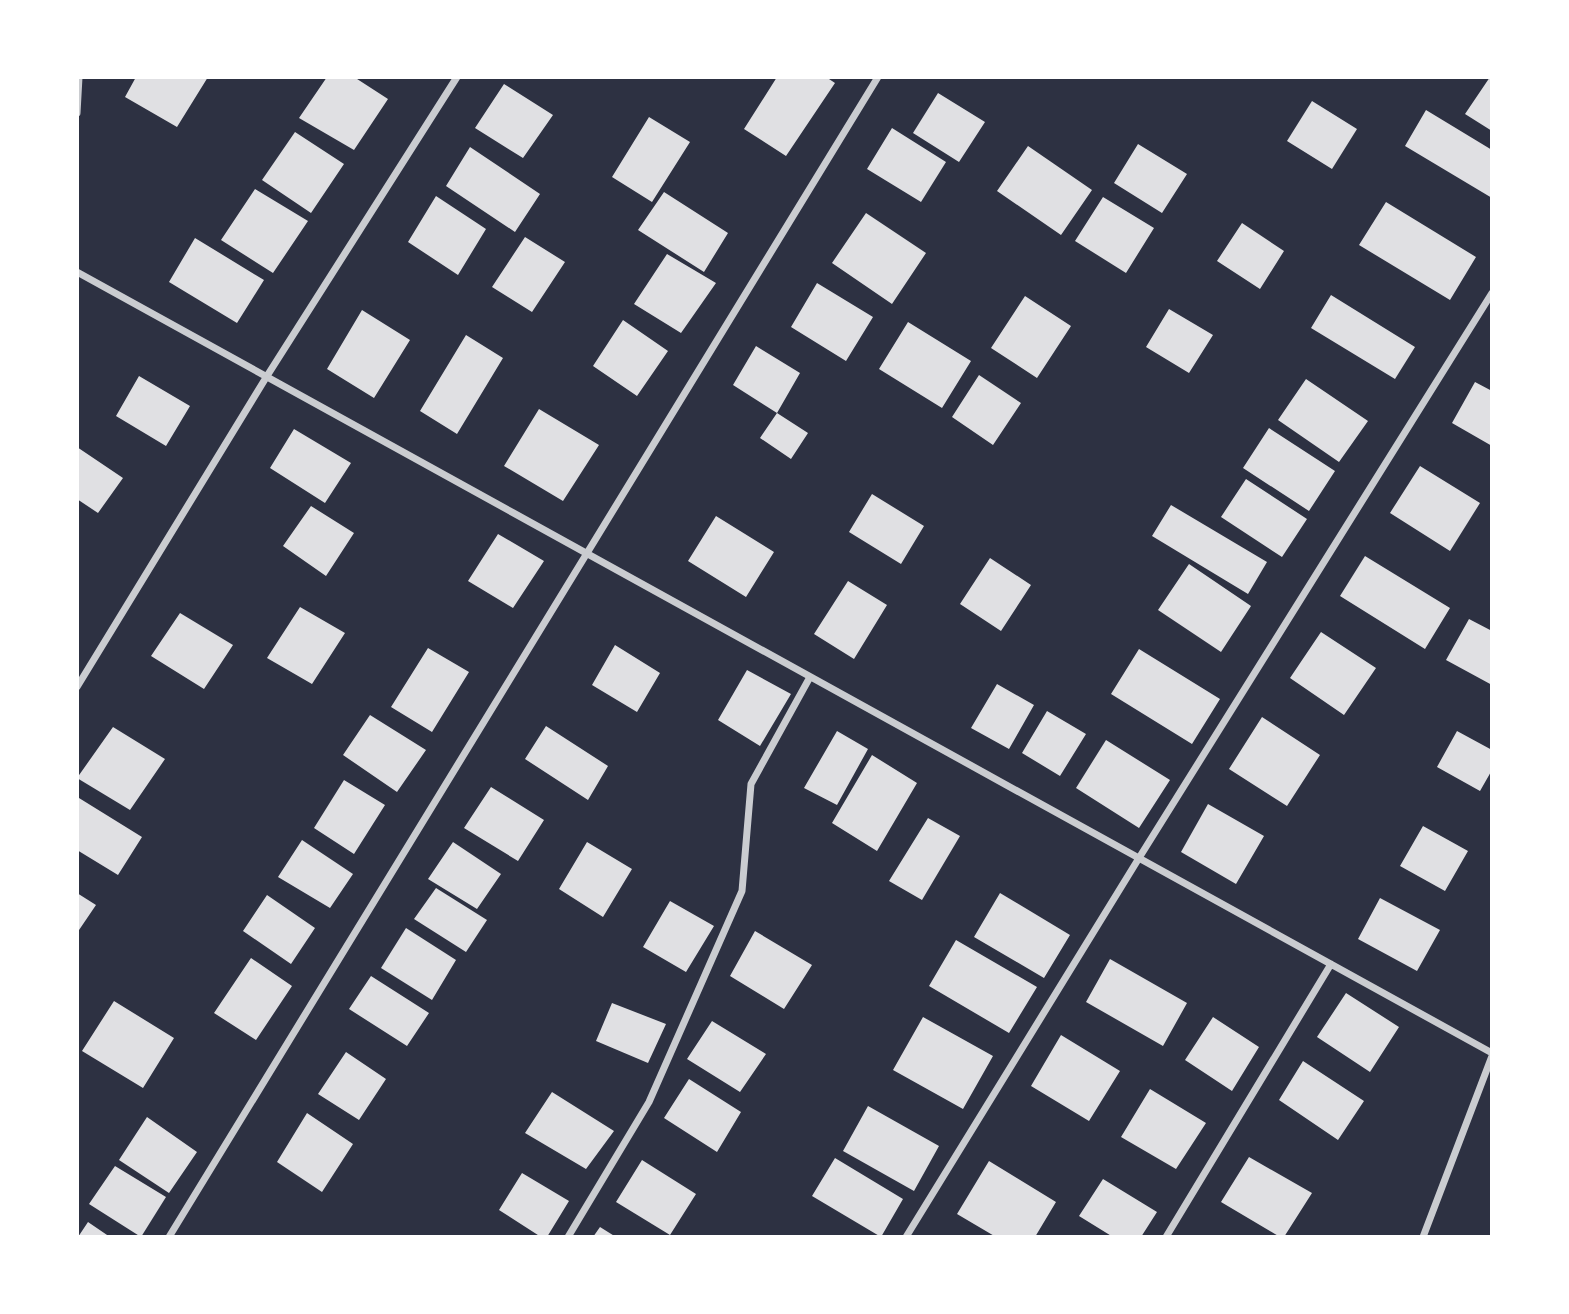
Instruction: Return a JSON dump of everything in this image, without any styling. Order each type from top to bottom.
[{"type":"street","points":[[77,113],[79,77]]},
{"type":"street","points":[[77,687],[267,376],[457,77]]},
{"type":"street","points":[[169,1237],[878,77]]},
{"type":"street","points":[[77,272],[1492,1054],[1423,1237]]},
{"type":"street","points":[[906,1237],[1492,293]]},
{"type":"street","points":[[568,1237],[649,1102],[742,891],[751,784],[810,677]]},
{"type":"street","points":[[1166,1237],[1331,964]]},
{"type":"building","points":[[136,77],[208,77],[177,127],[125,97]]},
{"type":"building","points":[[327,77],[354,77],[388,99],[354,150],[299,118]]},
{"type":"building","points":[[777,77],[826,77],[835,83],[786,156],[744,129]]},
{"type":"building","points":[[1490,77],[1492,78],[1492,131],[1465,114]]},
{"type":"building","points":[[504,84],[553,115],[523,158],[475,128]]},
{"type":"building","points":[[938,93],[985,122],[959,162],[913,133]]},
{"type":"building","points":[[1312,101],[1357,129],[1332,169],[1287,141]]},
{"type":"building","points":[[1426,110],[1492,150],[1492,198],[1405,146]]},
{"type":"building","points":[[649,117],[690,142],[652,202],[612,177]]},
{"type":"building","points":[[892,128],[946,162],[921,202],[867,169]]},
{"type":"building","points":[[295,132],[344,164],[311,213],[262,180]]},
{"type":"building","points":[[1138,144],[1187,174],[1162,213],[1114,183]]},
{"type":"building","points":[[1028,146],[1092,190],[1061,235],[997,191]]},
{"type":"building","points":[[470,147],[540,194],[515,232],[446,186]]},
{"type":"building","points":[[255,189],[308,221],[273,273],[221,240]]},
{"type":"building","points":[[664,192],[728,233],[704,272],[638,230]]},
{"type":"building","points":[[436,196],[486,229],[458,275],[408,242]]},
{"type":"building","points":[[1103,197],[1154,228],[1126,273],[1075,241]]},
{"type":"building","points":[[1386,202],[1476,257],[1450,300],[1359,245]]},
{"type":"building","points":[[866,213],[926,253],[892,304],[832,263]]},
{"type":"building","points":[[1242,223],[1284,251],[1260,289],[1217,261]]},
{"type":"building","points":[[525,237],[565,262],[532,312],[492,287]]},
{"type":"building","points":[[195,238],[264,280],[237,323],[169,282]]},
{"type":"building","points":[[667,254],[716,283],[681,333],[634,304]]},
{"type":"building","points":[[817,283],[873,317],[846,361],[791,327]]},
{"type":"building","points":[[1331,295],[1415,347],[1395,379],[1311,328]]},
{"type":"building","points":[[1025,296],[1071,326],[1037,378],[991,348]]},
{"type":"building","points":[[1169,309],[1213,335],[1189,373],[1146,347]]},
{"type":"building","points":[[362,310],[410,340],[374,398],[327,369]]},
{"type":"building","points":[[623,320],[668,351],[637,396],[593,366]]},
{"type":"building","points":[[908,322],[971,361],[942,408],[879,369]]},
{"type":"building","points":[[466,335],[503,358],[457,434],[420,411]]},
{"type":"building","points":[[756,346],[800,373],[777,413],[733,385]]},
{"type":"building","points":[[979,375],[1021,403],[993,445],[952,417]]},
{"type":"building","points":[[139,376],[190,406],[166,446],[116,416]]},
{"type":"building","points":[[1306,379],[1368,421],[1339,462],[1278,420]]},
{"type":"building","points":[[1475,382],[1492,391],[1492,446],[1452,423]]},
{"type":"building","points":[[539,409],[599,445],[563,501],[504,466]]},
{"type":"building","points":[[777,413],[808,433],[791,459],[760,438]]},
{"type":"building","points":[[1269,428],[1335,471],[1309,511],[1243,468]]},
{"type":"building","points":[[294,429],[351,463],[325,503],[270,468]]},
{"type":"building","points":[[77,447],[123,478],[98,513],[77,499]]},
{"type":"building","points":[[1420,466],[1480,503],[1450,551],[1390,513]]},
{"type":"building","points":[[1246,479],[1307,519],[1282,557],[1221,517]]},
{"type":"building","points":[[872,494],[924,526],[901,564],[849,532]]},
{"type":"building","points":[[1171,505],[1267,562],[1248,594],[1152,536]]},
{"type":"building","points":[[311,506],[354,533],[326,576],[283,546]]},
{"type":"building","points":[[716,516],[774,552],[746,597],[688,561]]},
{"type":"building","points":[[498,534],[544,561],[513,608],[468,581]]},
{"type":"building","points":[[1365,556],[1450,608],[1425,649],[1340,596]]},
{"type":"building","points":[[990,558],[1031,585],[1001,631],[960,604]]},
{"type":"building","points":[[1189,564],[1251,606],[1221,652],[1158,610]]},
{"type":"building","points":[[848,581],[887,605],[854,659],[814,634]]},
{"type":"building","points":[[300,607],[345,633],[312,684],[267,658]]},
{"type":"building","points":[[180,613],[233,645],[204,689],[151,656]]},
{"type":"building","points":[[1469,619],[1492,631],[1492,685],[1446,660]]},
{"type":"building","points":[[1321,632],[1376,668],[1344,715],[1290,678]]},
{"type":"building","points":[[615,645],[660,673],[637,712],[592,685]]},
{"type":"building","points":[[428,648],[469,672],[432,732],[391,707]]},
{"type":"building","points":[[1139,649],[1220,699],[1192,744],[1111,694]]},
{"type":"building","points":[[747,670],[791,694],[760,746],[718,720]]},
{"type":"building","points":[[997,684],[1034,705],[1009,749],[971,728]]},
{"type":"building","points":[[1047,711],[1086,734],[1060,776],[1022,753]]},
{"type":"building","points":[[370,715],[426,750],[397,792],[343,755]]},
{"type":"building","points":[[1262,717],[1320,755],[1287,806],[1229,769]]},
{"type":"building","points":[[546,726],[608,766],[588,800],[525,759]]},
{"type":"building","points":[[113,727],[165,759],[130,810],[77,778]]},
{"type":"building","points":[[837,731],[868,749],[837,805],[804,788]]},
{"type":"building","points":[[1457,731],[1492,750],[1492,770],[1480,791],[1437,767]]},
{"type":"building","points":[[1106,740],[1170,780],[1139,828],[1076,788]]},
{"type":"building","points":[[872,755],[917,783],[877,851],[832,823]]},
{"type":"building","points":[[344,780],[385,805],[354,854],[314,828]]},
{"type":"building","points":[[491,787],[544,820],[518,861],[464,828]]},
{"type":"building","points":[[79,798],[142,837],[118,875],[77,850]]},
{"type":"building","points":[[1208,804],[1264,836],[1236,884],[1181,852]]},
{"type":"building","points":[[928,818],[960,836],[922,900],[889,881]]},
{"type":"building","points":[[1423,826],[1468,851],[1445,891],[1400,866]]},
{"type":"building","points":[[302,840],[353,874],[330,908],[278,877]]},
{"type":"building","points":[[453,842],[501,874],[477,909],[428,879]]},
{"type":"building","points":[[587,842],[632,869],[603,917],[559,889]]},
{"type":"building","points":[[436,888],[487,920],[466,952],[414,919]]},
{"type":"building","points":[[77,893],[96,905],[77,933]]},
{"type":"building","points":[[1000,893],[1070,935],[1044,978],[974,937]]},
{"type":"building","points":[[267,895],[315,928],[291,964],[243,931]]},
{"type":"building","points":[[1380,898],[1440,930],[1417,971],[1358,939]]},
{"type":"building","points":[[670,901],[714,926],[686,972],[643,947]]},
{"type":"building","points":[[406,928],[456,960],[432,1000],[381,968]]},
{"type":"building","points":[[755,931],[812,965],[784,1009],[730,976]]},
{"type":"building","points":[[956,940],[1037,987],[1009,1033],[929,986]]},
{"type":"building","points":[[251,958],[292,986],[256,1040],[214,1013]]},
{"type":"building","points":[[1110,959],[1187,1003],[1163,1046],[1086,1002]]},
{"type":"building","points":[[371,976],[429,1013],[407,1046],[349,1009]]},
{"type":"building","points":[[1346,993],[1399,1027],[1370,1072],[1317,1037]]},
{"type":"building","points":[[114,1001],[174,1038],[143,1088],[82,1051]]},
{"type":"building","points":[[612,1003],[666,1024],[648,1063],[596,1041]]},
{"type":"building","points":[[923,1017],[993,1056],[963,1109],[893,1070]]},
{"type":"building","points":[[1213,1017],[1259,1047],[1232,1091],[1185,1060]]},
{"type":"building","points":[[712,1021],[766,1054],[740,1092],[687,1059]]},
{"type":"building","points":[[1061,1035],[1120,1071],[1089,1121],[1031,1086]]},
{"type":"building","points":[[346,1052],[386,1079],[359,1120],[318,1094]]},
{"type":"building","points":[[1303,1061],[1364,1101],[1338,1140],[1279,1100]]},
{"type":"building","points":[[689,1079],[741,1112],[717,1152],[664,1118]]},
{"type":"building","points":[[1150,1089],[1206,1123],[1176,1169],[1121,1137]]},
{"type":"building","points":[[552,1092],[614,1131],[586,1169],[525,1133]]},
{"type":"building","points":[[868,1106],[939,1146],[914,1191],[843,1151]]},
{"type":"building","points":[[307,1113],[353,1144],[322,1192],[277,1162]]},
{"type":"building","points":[[147,1117],[197,1152],[169,1193],[119,1160]]},
{"type":"building","points":[[1249,1157],[1312,1193],[1284,1237],[1221,1202]]},
{"type":"building","points":[[835,1158],[903,1199],[881,1237],[812,1196]]},
{"type":"building","points":[[642,1160],[696,1194],[670,1235],[616,1202]]},
{"type":"building","points":[[989,1161],[1056,1202],[1035,1237],[996,1237],[957,1214]]},
{"type":"building","points":[[115,1166],[166,1197],[141,1237],[89,1204]]},
{"type":"building","points":[[522,1173],[569,1201],[547,1237],[541,1237],[499,1210]]},
{"type":"building","points":[[1103,1179],[1157,1212],[1141,1237],[1113,1237],[1079,1216]]},
{"type":"building","points":[[88,1222],[110,1237],[78,1237]]},
{"type":"building","points":[[600,1227],[616,1237],[593,1237]]}]
